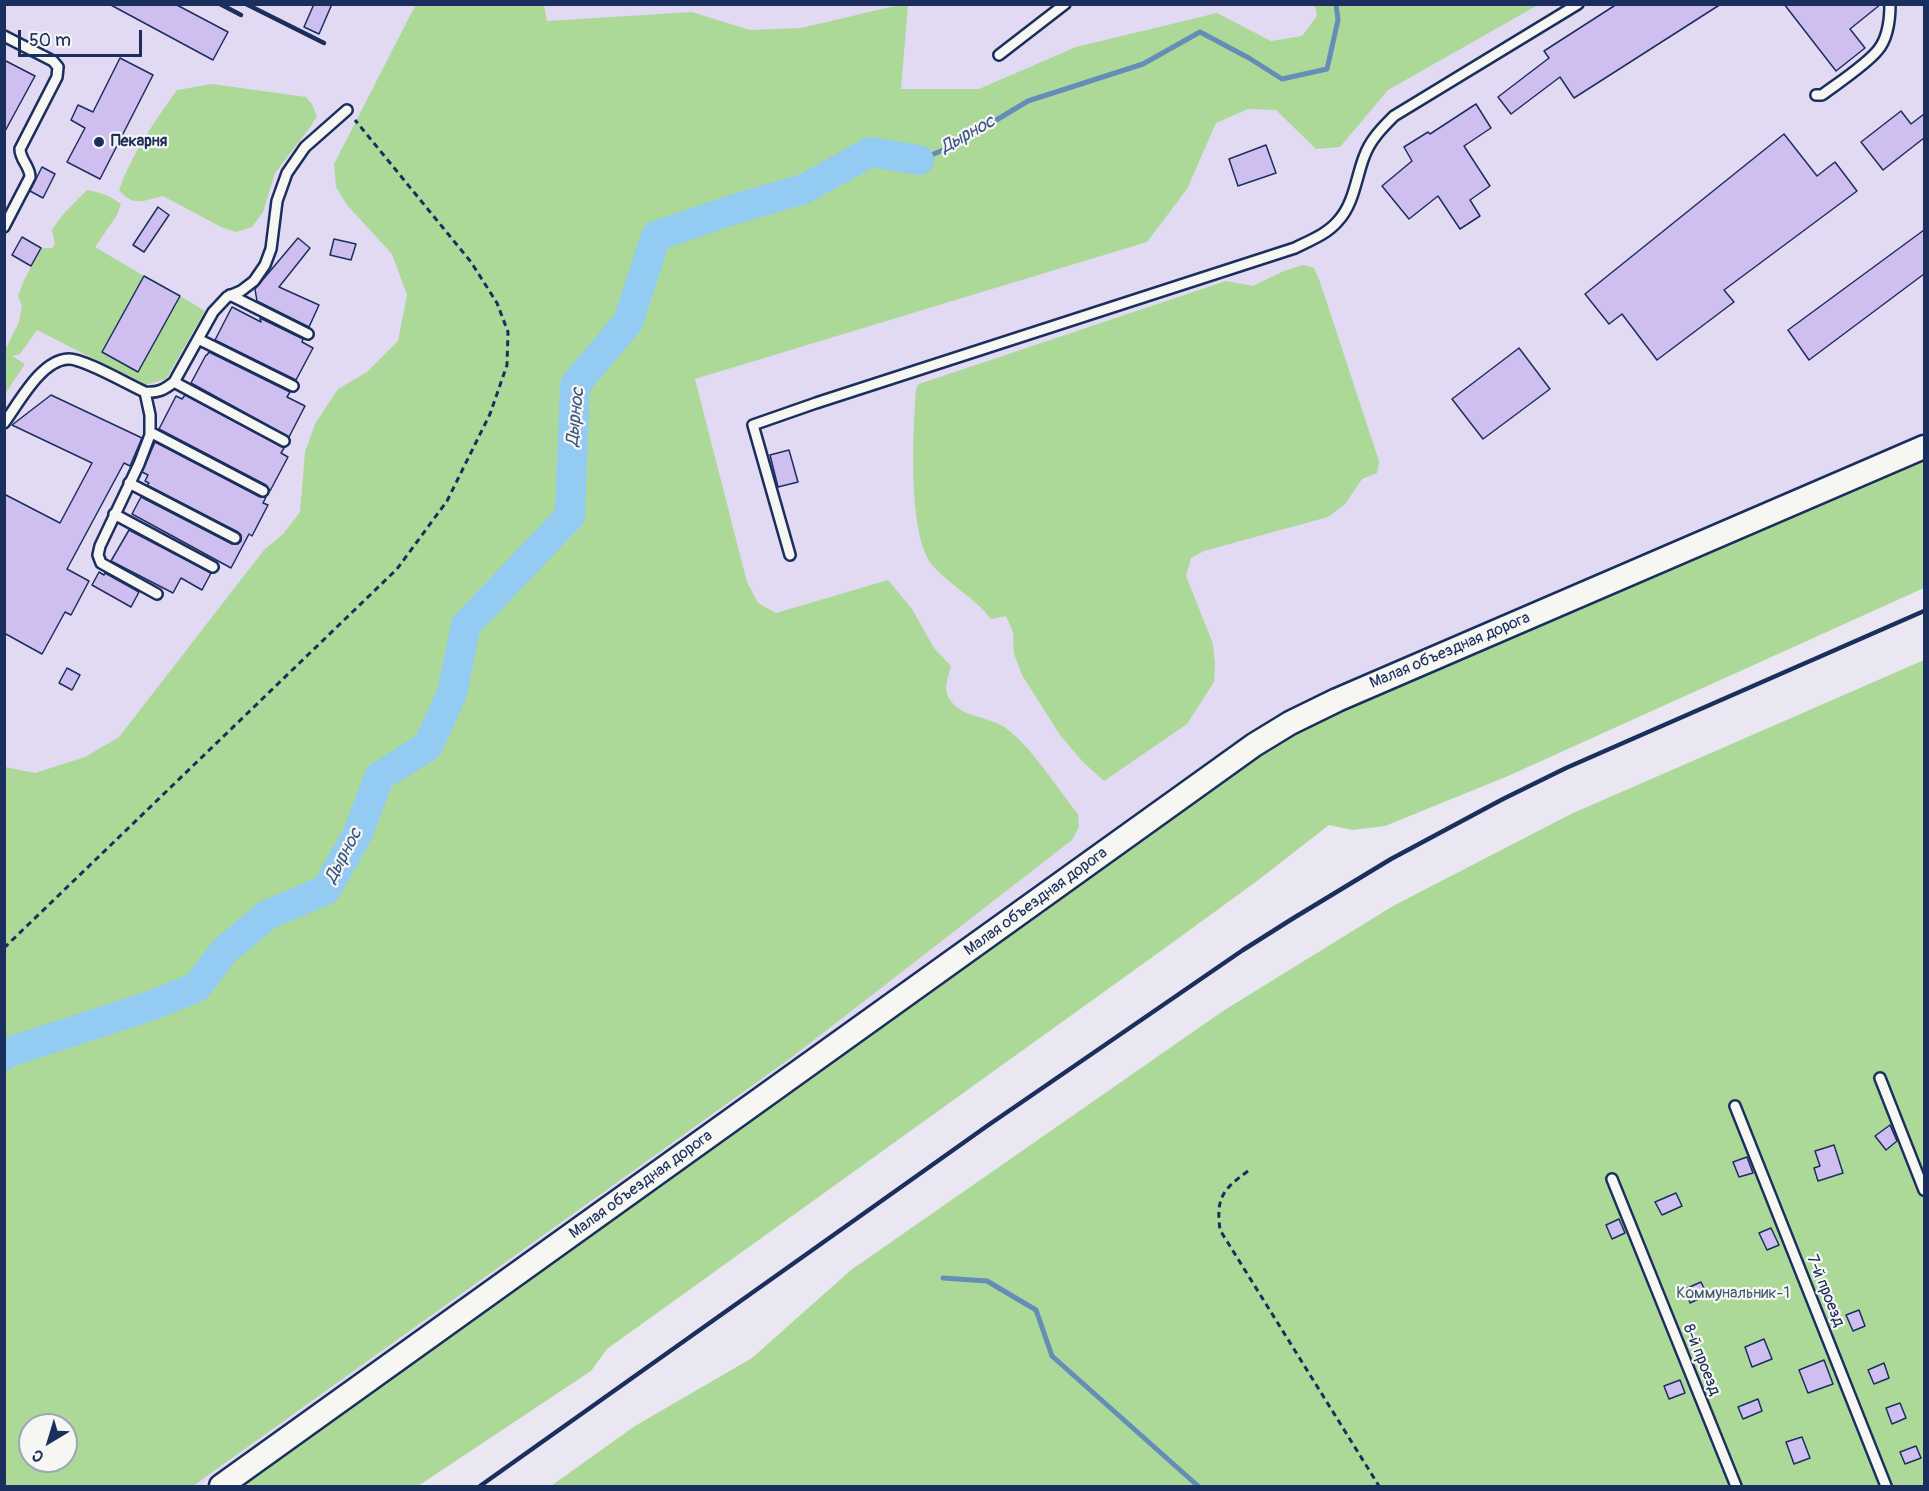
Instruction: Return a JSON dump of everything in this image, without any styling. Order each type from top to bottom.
[{"type":"street","name":"Малая объездная дорога","points":[[221,1486],[1254,745],[1290,723],[1337,700],[1924,447]]},
{"type":"lane","points":[[999,55],[1065,4]]},
{"type":"lane","points":[[790,555],[753,425],[1295,248],[1324,234],[1339,220],[1350,204],[1365,154],[1377,133],[1394,116],[1578,4]]},
{"type":"lane","points":[[1816,95],[1822,95],[1879,50],[1890,18],[1890,4]]},
{"type":"lane","points":[[4,36],[53,61],[58,67],[57,77],[20,149],[20,156],[30,171],[30,177],[4,227]]},
{"type":"lane","points":[[4,423],[36,378],[56,362],[70,359],[82,363],[145,392],[156,393],[166,389],[174,382],[213,312],[230,296],[254,281],[265,265],[271,249],[277,201],[287,172],[305,147],[347,110]]},
{"type":"lane","points":[[230,296],[308,334]]},
{"type":"lane","points":[[198,339],[293,386]]},
{"type":"lane","points":[[174,382],[284,441]]},
{"type":"lane","points":[[145,392],[150,415],[150,432],[139,464],[114,514],[98,555],[101,563],[157,594]]},
{"type":"lane","points":[[150,432],[263,491]]},
{"type":"lane","points":[[129,483],[235,538]]},
{"type":"lane","points":[[114,514],[213,567]]},
{"type":"lane","points":[[1880,1078],[1924,1191]]},
{"type":"lane","name":"7-й проезд","points":[[1736,1106],[1886,1486]]},
{"type":"lane","name":"8-й проезд","points":[[1612,1179],[1736,1486]]},
{"type":"path","points":[[4,948],[397,569],[447,501],[490,414],[507,365],[508,332],[497,303],[471,261],[347,110]]},
{"type":"path","points":[[1248,1171],[1228,1185],[1223,1195],[1218,1211],[1220,1230],[1379,1486]]},
{"type":"shaded area","points":[[5,5],[1924,5],[1924,433],[1332,688],[1247,734],[200,1486],[5,1486]]},
{"type":"green space","points":[[416,4],[544,5],[547,21],[692,12],[750,30],[801,28],[899,5],[908,5],[901,89],[979,89],[1076,47],[1217,13],[1271,41],[1302,36],[1317,16],[1315,5],[1538,5],[1388,90],[1340,147],[1316,149],[1276,110],[1248,109],[1216,123],[1187,189],[1147,242],[695,379],[747,582],[758,603],[776,613],[888,580],[912,609],[934,648],[951,666],[946,688],[951,701],[963,711],[992,721],[1017,737],[1078,814],[1079,827],[1072,840],[792,1057],[193,1486],[5,1486],[5,767],[35,773],[85,757],[119,737],[264,550],[283,534],[300,512],[305,452],[315,424],[338,389],[367,372],[398,341],[407,295],[392,254],[347,205],[336,187],[334,164]]},
{"type":"green space","points":[[212,84],[306,97],[317,116],[275,173],[263,212],[252,227],[236,232],[221,227],[163,196],[135,201],[124,196],[119,190],[137,150],[177,90]]},
{"type":"green space","points":[[87,190],[105,195],[121,204],[117,215],[95,247],[144,276],[102,352],[138,372],[180,296],[205,311],[166,379],[145,385],[37,330],[20,354],[12,356],[25,364],[5,394],[5,350],[19,322],[22,306],[18,296],[24,280],[41,248],[52,248],[55,245],[52,230],[56,224]]},
{"type":"green space","points":[[1303,265],[1314,268],[1320,282],[1379,461],[1377,473],[1362,479],[1345,504],[1328,517],[1204,551],[1191,558],[1186,576],[1213,644],[1214,682],[1187,724],[1104,781],[1083,762],[1060,735],[1022,675],[1014,654],[1013,632],[1006,616],[991,619],[933,566],[925,552],[915,508],[913,454],[916,389],[919,384],[1226,281],[1253,286],[1284,271]]},
{"type":"green space","points":[[1924,461],[1924,588],[1508,776],[1385,826],[1352,830],[1329,825],[1165,948],[607,1349],[591,1371],[418,1486],[235,1486],[1261,755],[1342,711]]},
{"type":"green space","name":"Коммунальник-1","points":[[1924,660],[1924,1486],[551,1486],[635,1426],[752,1358],[851,1270],[1223,1011],[1393,906],[1571,814]]},
{"type":"building","points":[[109,4],[175,4],[228,32],[213,60]]},
{"type":"building","points":[[314,4],[332,4],[319,34],[304,27]]},
{"type":"building","points":[[1617,4],[1721,4],[1574,98],[1560,77],[1511,114],[1498,97],[1549,58],[1544,51]]},
{"type":"building","points":[[1784,4],[1881,4],[1850,29],[1865,48],[1836,71]]},
{"type":"building","points":[[120,58],[153,75],[100,179],[67,162],[85,128],[71,120],[78,105],[93,112]]},
{"type":"building","points":[[4,60],[35,76],[4,133]]},
{"type":"building","points":[[1476,104],[1491,128],[1464,146],[1490,186],[1470,200],[1480,216],[1460,229],[1438,196],[1409,219],[1382,186],[1412,161],[1404,147],[1428,132],[1430,134]]},
{"type":"building","points":[[1901,111],[1911,124],[1924,114],[1924,138],[1883,170],[1861,142]]},
{"type":"building","points":[[1784,134],[1817,176],[1835,162],[1857,191],[1724,290],[1734,302],[1657,360],[1622,314],[1609,324],[1585,294]]},
{"type":"building","points":[[1266,145],[1276,173],[1238,186],[1229,159]]},
{"type":"building","points":[[42,167],[55,174],[43,198],[30,191]]},
{"type":"building","points":[[158,207],[169,215],[144,252],[133,245]]},
{"type":"building","points":[[1924,230],[1924,274],[1809,360],[1788,330]]},
{"type":"building","points":[[22,237],[41,248],[31,266],[12,255]]},
{"type":"building","points":[[298,238],[310,248],[279,287],[319,305],[309,327],[257,301],[255,289]]},
{"type":"building","points":[[334,239],[356,244],[351,260],[330,255]]},
{"type":"building","points":[[144,276],[180,296],[138,372],[102,352]]},
{"type":"building","points":[[232,307],[303,339],[302,342],[313,348],[296,380],[215,340]]},
{"type":"building","points":[[1519,348],[1550,389],[1483,439],[1452,399]]},
{"type":"building","points":[[209,352],[290,392],[287,397],[305,406],[289,437],[191,383]]},
{"type":"building","points":[[51,395],[142,438],[130,466],[124,463],[67,569],[89,581],[71,615],[65,612],[42,654],[4,633],[4,494],[60,523],[92,463],[12,425]]},
{"type":"building","points":[[185,395],[284,448],[281,453],[288,457],[270,491],[266,485],[159,429],[176,396],[182,399]]},
{"type":"building","points":[[155,442],[260,497],[266,497],[263,503],[268,505],[252,536],[249,534],[231,568],[132,514],[141,497],[232,544],[238,544],[241,541],[241,535],[238,532],[147,485],[149,483],[145,481],[148,475],[142,472]]},
{"type":"building","points":[[789,450],[798,482],[778,487],[770,455]]},
{"type":"building","points":[[129,530],[211,573],[202,590],[181,578],[173,593],[111,561]]},
{"type":"building","points":[[99,572],[139,592],[131,607],[92,585]]},
{"type":"building","points":[[67,668],[80,675],[72,690],[59,683]]},
{"type":"building","points":[[1890,1125],[1897,1141],[1886,1150],[1875,1136]]},
{"type":"building","points":[[1834,1145],[1843,1173],[1818,1181],[1814,1168],[1820,1166],[1815,1151]]},
{"type":"building","points":[[1747,1157],[1753,1173],[1739,1177],[1733,1162]]},
{"type":"building","points":[[1676,1193],[1682,1206],[1662,1215],[1655,1202]]},
{"type":"building","points":[[1619,1219],[1625,1233],[1612,1239],[1606,1225]]},
{"type":"building","points":[[1771,1228],[1779,1245],[1767,1250],[1759,1233]]},
{"type":"building","points":[[1701,1282],[1707,1295],[1690,1303],[1685,1289]]},
{"type":"building","points":[[1859,1310],[1865,1326],[1853,1331],[1846,1315]]},
{"type":"building","points":[[1764,1339],[1772,1359],[1752,1367],[1745,1347]]},
{"type":"building","points":[[1824,1360],[1833,1384],[1808,1393],[1799,1370]]},
{"type":"building","points":[[1884,1363],[1889,1378],[1874,1384],[1868,1370]]},
{"type":"building","points":[[1680,1380],[1685,1393],[1669,1399],[1664,1386]]},
{"type":"building","points":[[1758,1399],[1762,1411],[1743,1419],[1738,1407]]},
{"type":"building","points":[[1900,1403],[1906,1418],[1892,1424],[1886,1408]]},
{"type":"building","points":[[1802,1437],[1810,1458],[1794,1464],[1786,1442]]},
{"type":"building","points":[[1916,1446],[1921,1458],[1905,1464],[1900,1452]]},
{"type":"waterway","name":"Дырнос","points":[[919,160],[953,146],[1028,101],[1143,64],[1200,32],[1249,58],[1282,79],[1327,69],[1338,20],[1336,4]]},
{"type":"waterway","name":"Дырнос","points":[[4,1056],[9,1052],[150,1006],[197,987],[224,951],[267,915],[326,890],[358,833],[379,777],[428,746],[452,693],[466,625],[570,516],[575,385],[628,322],[656,236],[735,209],[804,189],[870,152],[919,160]]},
{"type":"waterway","points":[[943,1278],[987,1281],[1036,1310],[1052,1356],[1198,1486]]},
{"type":"railway","points":[[220,4],[241,15]]},
{"type":"railway","points":[[246,4],[324,43]]},
{"type":"railway","points":[[480,1486],[987,1126],[1243,950],[1391,859],[1566,768],[1924,611]]},
{"type":"place","name":"Пекарня","points":[[99,142]]}]
